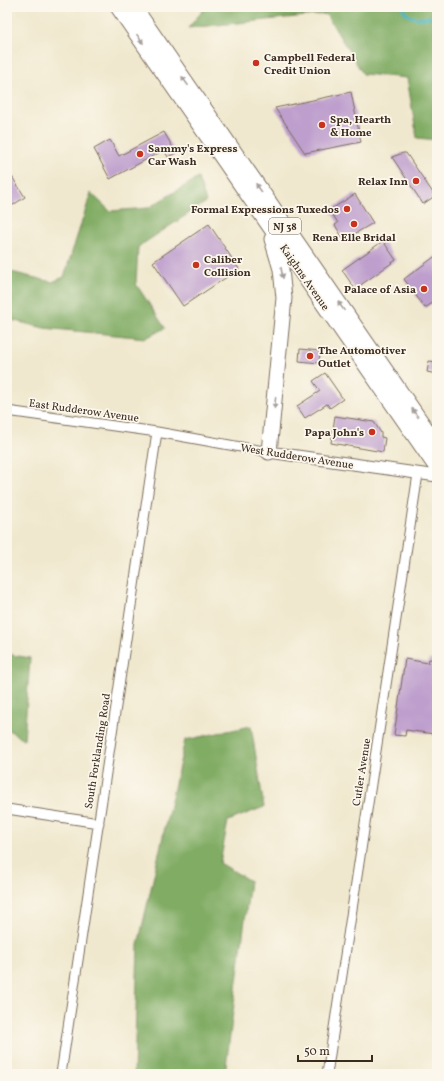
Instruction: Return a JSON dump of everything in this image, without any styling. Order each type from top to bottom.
[{"type":"highway","name":"Kaighns Avenue","points":[[118,7],[437,468]]},
{"type":"highway","name":"Kaighns Avenue","points":[[134,7],[437,445]]},
{"type":"highway","points":[[267,222],[282,269],[284,288],[269,452]]},
{"type":"street","name":"East Rudderow Avenue","points":[[7,411],[157,432]]},
{"type":"street","name":"West Rudderow Avenue","points":[[157,432],[269,452],[437,476]]},
{"type":"street","name":"South Forklanding Road","points":[[61,1074],[157,432]]},
{"type":"street","name":"Cutler Avenue","points":[[327,1074],[418,474]]},
{"type":"street","points":[[7,809],[99,823]]},
{"type":"green space","points":[[206,7],[437,7],[437,140],[417,138],[407,78],[363,74],[326,14],[188,28]]},
{"type":"green space","points":[[198,178],[206,202],[138,247],[136,284],[165,328],[146,338],[44,328],[7,319],[7,271],[52,282],[64,277],[91,193],[110,211],[148,208]]},
{"type":"green space","points":[[7,654],[30,658],[24,740],[7,729]]},
{"type":"green space","points":[[251,726],[264,807],[228,821],[220,863],[250,881],[225,1074],[134,1074],[138,945],[185,740]]},
{"type":"building","name":"Spa, Hearth & Home","points":[[351,92],[361,142],[305,153],[275,108]]},
{"type":"building","name":"Sammy's Express Car Wash","points":[[164,132],[176,153],[168,157],[164,150],[110,179],[94,149],[110,140],[119,156]]},
{"type":"building","name":"Relax Inn","points":[[406,153],[435,196],[423,204],[392,157]]},
{"type":"building","points":[[7,169],[25,197],[7,209]]},
{"type":"building","points":[[355,194],[373,223],[344,240],[335,225],[338,223],[330,210]]},
{"type":"building","name":"Caliber Collision","points":[[209,224],[239,269],[183,306],[153,262]]},
{"type":"building","points":[[383,241],[396,260],[355,289],[342,270]]},
{"type":"building","name":"Palace of Asia","points":[[437,255],[437,300],[425,308],[404,279]]},
{"type":"building","name":"The Automotiver Outlet","points":[[300,349],[320,351],[319,363],[299,361]]},
{"type":"building","points":[[429,361],[437,362],[437,374],[427,372]]},
{"type":"building","points":[[325,373],[343,399],[330,408],[327,404],[305,418],[297,406],[320,391],[313,381]]},
{"type":"building","points":[[335,416],[374,422],[381,433],[381,437],[385,438],[383,452],[331,443]]},
{"type":"building","points":[[405,659],[428,663],[429,659],[437,660],[437,710],[434,734],[406,730],[405,736],[394,735]]},
{"type":"waterway","points":[[402,7],[405,12],[412,17],[422,18],[437,16]]},
{"type":"place","name":"Campbell Federal Credit Union","points":[[256,63]]},
{"type":"place","name":"Spa, Hearth & Home","points":[[322,125]]},
{"type":"place","name":"Sammy's Express Car Wash","points":[[140,154]]},
{"type":"place","name":"Relax Inn","points":[[416,181]]},
{"type":"place","name":"Formal Expressions Tuxedos","points":[[347,209]]},
{"type":"place","name":"Rena Elle Bridal","points":[[354,224]]},
{"type":"place","name":"Caliber Collision","points":[[196,265]]},
{"type":"place","name":"Palace of Asia","points":[[424,289]]},
{"type":"place","name":"The Automotiver Outlet","points":[[310,356]]},
{"type":"place","name":"Papa John's","points":[[372,432]]}]
